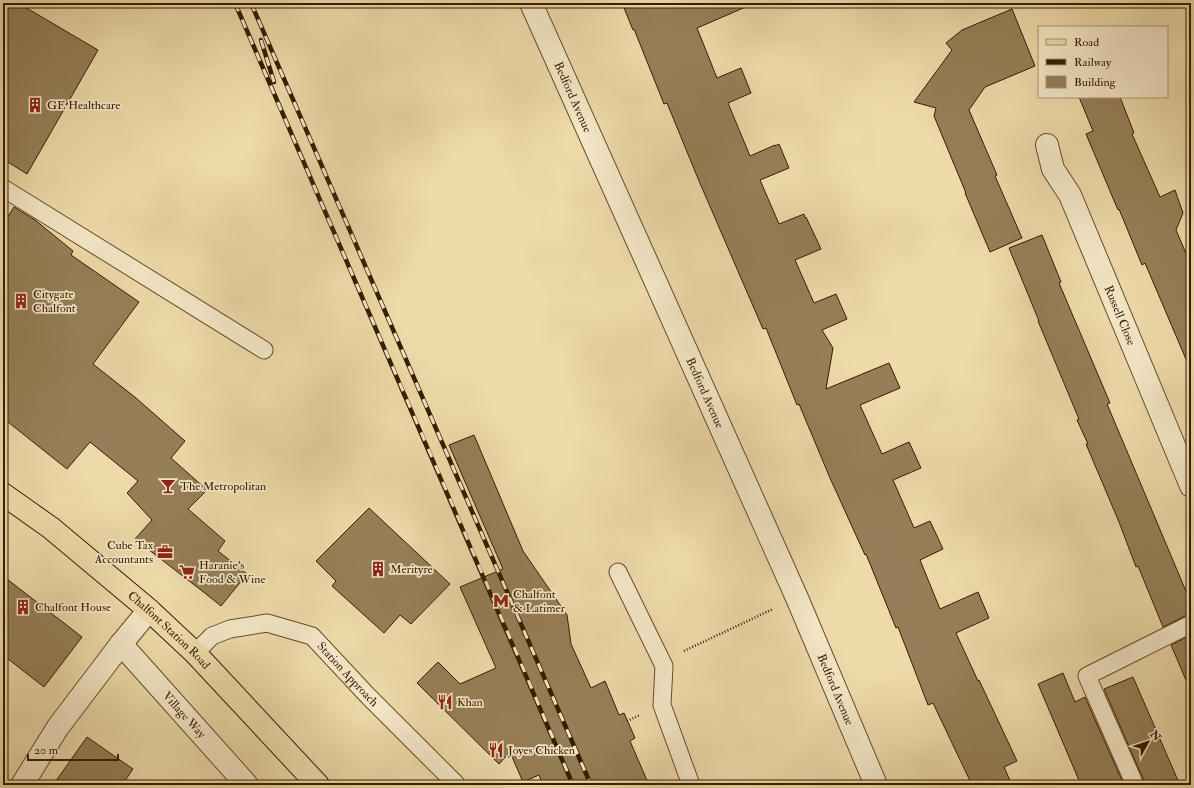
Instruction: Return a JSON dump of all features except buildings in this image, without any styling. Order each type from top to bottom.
[{"type":"main road","name":"Chalfont Station Road","points":[[3,494],[51,528],[149,610],[195,653],[318,785]]},
{"type":"street","name":"Bedford Avenue","points":[[531,3],[797,598],[876,785]]},
{"type":"street","name":"Russell Close","points":[[1047,145],[1053,169],[1070,195],[1191,486]]},
{"type":"street","points":[[22,785],[58,727],[121,644],[149,610]]},
{"type":"street","name":"Village Way","points":[[121,644],[247,785]]},
{"type":"lane","points":[[3,188],[264,350]]},
{"type":"lane","points":[[618,572],[664,666],[662,705],[690,785]]},
{"type":"lane","name":"Station Approach","points":[[195,653],[212,636],[230,629],[267,623],[312,636],[368,696],[458,785]]},
{"type":"lane","points":[[1135,785],[1088,676],[1191,624]]},
{"type":"path","points":[[679,654],[797,598]]},
{"type":"path","points":[[538,785],[542,782]]},
{"type":"railway","points":[[235,3],[573,785]]},
{"type":"railway","points":[[251,3],[591,785]]},
{"type":"railway","points":[[261,40],[274,82]]},
{"type":"place","name":"GE Healthcare","points":[[35,105]]},
{"type":"place","name":"Citygate Chalfont","points":[[21,301]]},
{"type":"place","name":"The Metropolitan","points":[[168,486]]},
{"type":"place","name":"Cube Tax Accountants","points":[[165,552]]},
{"type":"place","name":"Merityre","points":[[378,569]]},
{"type":"place","name":"Haranie's Food & Wine","points":[[187,572]]},
{"type":"place","name":"Chalfont & Latimer","points":[[501,601]]},
{"type":"place","name":"Chalfont House","points":[[23,607]]},
{"type":"place","name":"Khan","points":[[445,702]]},
{"type":"place","name":"Joyes Chicken","points":[[496,750]]}]
